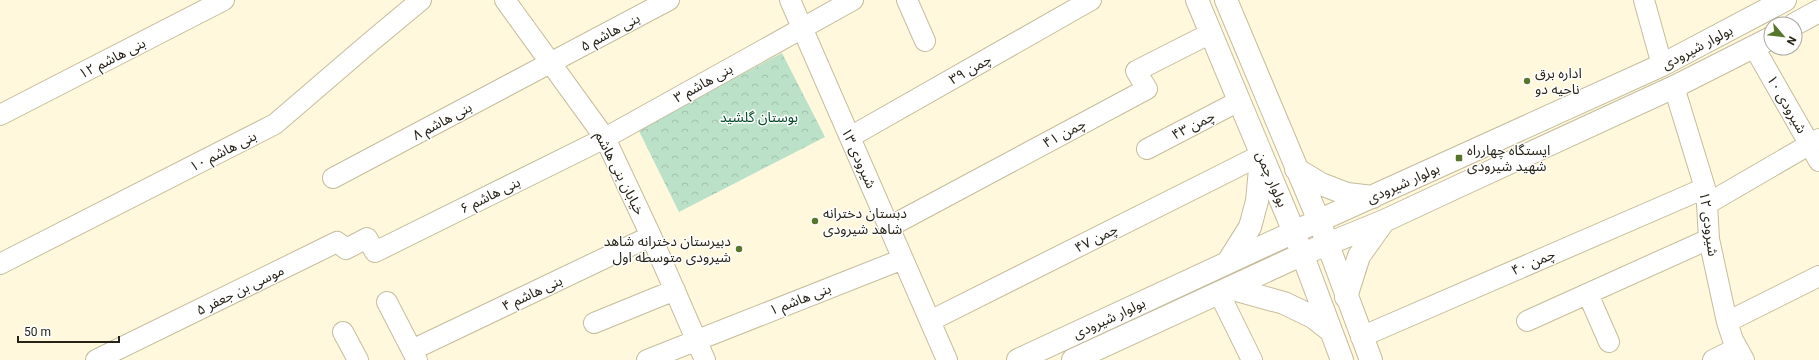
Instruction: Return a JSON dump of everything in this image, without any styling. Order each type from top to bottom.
[{"type":"main road","name":"بولوار چمن","points":[[1197,0],[1303,254],[1342,360]]},
{"type":"main road","name":"بولوار چمن","points":[[1226,0],[1296,168],[1320,221],[1346,297],[1371,360]]},
{"type":"main road","name":"بولوار شیرودی","points":[[1018,360],[1228,262],[1662,65],[1786,0]]},
{"type":"main road","points":[[1803,20],[1819,11]]},
{"type":"main road","name":"بولوار شیرودی","points":[[1073,360],[1303,254],[1384,221],[1674,87],[1763,43]]},
{"type":"main road","points":[[1228,262],[1250,227],[1257,201],[1261,155]]},
{"type":"main road","points":[[1296,168],[1321,184],[1347,194],[1373,197]]},
{"type":"main road","points":[[1346,297],[1359,256],[1384,221]]},
{"type":"main road","points":[[1224,290],[1284,303],[1313,317],[1331,330]]},
{"type":"street","name":"بنی هاشم ۱۲","points":[[0,115],[224,0]]},
{"type":"street","name":"بنی هاشم ۱۰","points":[[0,264],[275,124],[366,45],[421,0]]},
{"type":"street","name":"خیابان بنی هاشم","points":[[505,0],[605,138],[651,236],[705,360]]},
{"type":"street","name":"بنی هاشم ۵","points":[[550,64],[669,0]]},
{"type":"street","name":"شیرودی ۱۳","points":[[790,0],[947,360]]},
{"type":"street","name":"بنی هاشم ۳","points":[[605,138],[853,0]]},
{"type":"street","points":[[907,0],[925,41]]},
{"type":"street","name":"چمن ۳۹","points":[[850,137],[1091,0]]},
{"type":"street","points":[[1644,0],[1662,65]]},
{"type":"street","name":"چمن ۴۱","points":[[889,227],[1147,89],[1136,71],[1211,33]]},
{"type":"street","name":"شیرودی ۱۰","points":[[1770,56],[1814,141],[1819,161]]},
{"type":"street","name":"بنی هاشم ۸","points":[[333,178],[550,64]]},
{"type":"street","name":"شیرودی ۱۲","points":[[1674,87],[1706,196],[1709,239],[1727,322],[1733,340],[1741,354]]},
{"type":"street","name":"چمن ۴۳","points":[[1147,149],[1239,101]]},
{"type":"street","name":"بنی هاشم ۶","points":[[375,252],[605,138]]},
{"type":"street","name":"چمن ۴۰","points":[[1361,337],[1706,196],[1814,141]]},
{"type":"street","name":"چمن ۴۷","points":[[930,321],[1261,155]]},
{"type":"street","name":"بنی هاشم ۴","points":[[414,355],[651,236]]},
{"type":"street","name":"موسی بن جعفر ۵","points":[[96,360],[337,242],[346,249],[367,238],[375,252]]},
{"type":"street","points":[[1526,321],[1709,239]]},
{"type":"street","name":"بنی هاشم ۱","points":[[647,360],[903,259]]},
{"type":"street","points":[[1727,322],[1819,276]]},
{"type":"street","points":[[594,323],[675,290]]},
{"type":"street","points":[[1224,290],[1252,360]]},
{"type":"street","points":[[1588,294],[1609,342]]},
{"type":"street","points":[[387,302],[414,355]]},
{"type":"street","points":[[343,332],[358,360]]},
{"type":"street","points":[[1713,360],[1741,354]]},
{"type":"green space","name":"بوستان گلشید","points":[[782,53],[825,137],[679,212],[638,129]]},
{"type":"place","name":"اداره برق ناحیه دو","points":[[1527,81]]},
{"type":"place","name":"ایستگاه چهارراه شهید شیرودی","points":[[1459,158]]},
{"type":"place","name":"دبستان دخترانه شاهد شیرودی","points":[[815,221]]},
{"type":"place","name":"دبیرستان دخترانه شاهد شیرودی متوسطه اول","points":[[739,249]]}]
